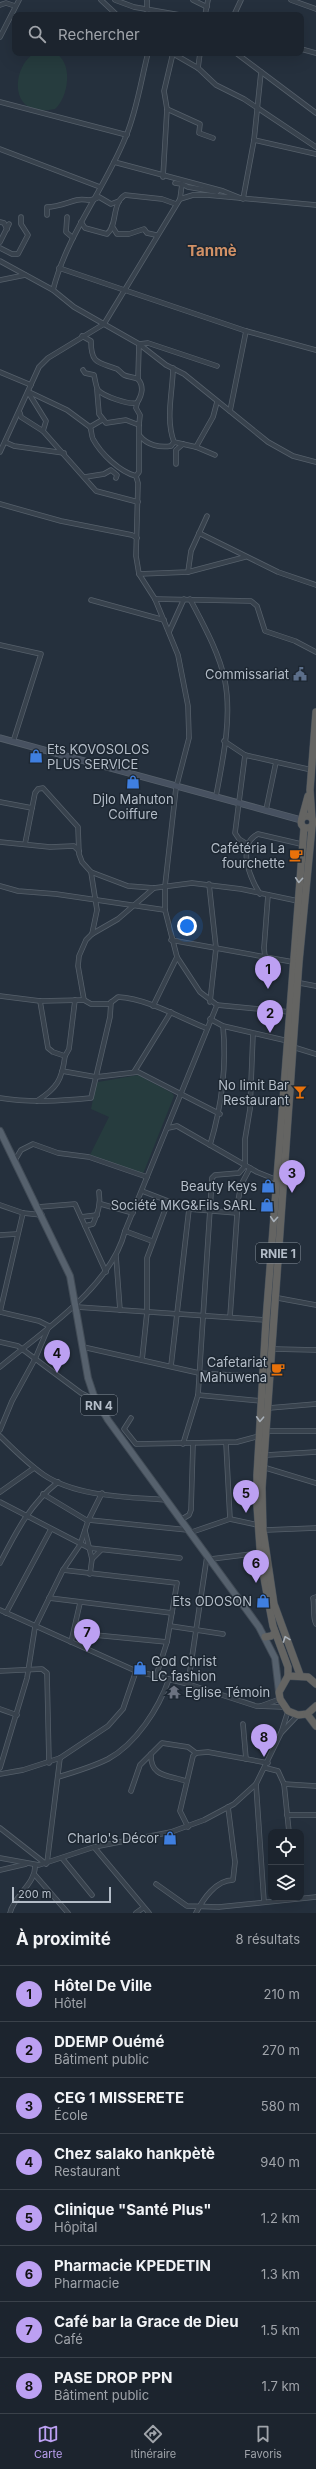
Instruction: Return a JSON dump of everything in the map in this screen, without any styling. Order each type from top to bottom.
[{"type":"highway","name":"RNIE 1","points":[[302,819],[313,780],[312,770],[316,712]]},
{"type":"highway","name":"RNIE 1","points":[[287,1677],[286,1659],[275,1633],[260,1553],[258,1525],[259,1436],[266,1320],[290,1012],[294,991],[314,824],[310,790]]},
{"type":"highway","points":[[307,816],[314,824],[304,828],[302,819],[307,816]]},
{"type":"highway","name":"RNIE 1","points":[[300,1675],[274,1604],[265,1544],[262,1488],[294,1048],[293,962],[301,844],[304,828]]},
{"type":"highway","points":[[265,1637],[271,1636],[275,1633]]},
{"type":"highway","points":[[316,1684],[308,1677],[300,1675],[287,1677],[280,1695],[285,1709],[298,1715],[307,1714],[316,1707]]},
{"type":"highway","points":[[307,1714],[316,1726]]},
{"type":"main road","points":[[0,738],[176,788],[216,796],[302,819]]},
{"type":"main road","name":"RN 4","points":[[0,1131],[42,1215],[70,1276],[94,1396],[108,1420],[191,1531],[265,1637],[274,1658],[280,1695]]},
{"type":"main road","name":"RN 4","points":[[276,1667],[279,1675],[287,1677]]},
{"type":"street","points":[[12,12],[19,0]]},
{"type":"street","points":[[101,0],[114,12]]},
{"type":"street","points":[[115,0],[134,8],[161,12]]},
{"type":"street","points":[[147,0],[149,10],[151,12]]},
{"type":"street","points":[[194,0],[207,7]]},
{"type":"street","points":[[206,12],[208,0]]},
{"type":"street","points":[[235,12],[240,0]]},
{"type":"street","points":[[291,0],[316,9]]},
{"type":"street","points":[[0,5],[6,3],[15,6]]},
{"type":"street","points":[[0,37],[12,12]]},
{"type":"street","points":[[304,50],[316,53]]},
{"type":"street","points":[[53,290],[59,268],[73,238],[127,135],[147,56]]},
{"type":"street","points":[[163,177],[168,109],[164,91],[172,56]]},
{"type":"street","points":[[178,56],[198,68],[216,85],[258,109],[316,147]]},
{"type":"street","points":[[198,68],[200,56]]},
{"type":"street","points":[[240,56],[316,113]]},
{"type":"street","points":[[243,198],[254,140],[261,72]]},
{"type":"street","points":[[0,102],[127,135]]},
{"type":"street","points":[[168,109],[200,124],[199,133],[213,138]]},
{"type":"street","points":[[254,140],[316,154]]},
{"type":"street","points":[[0,149],[100,187]]},
{"type":"street","points":[[114,162],[163,177],[223,191],[243,198]]},
{"type":"street","points":[[175,183],[217,192]]},
{"type":"street","points":[[0,452],[20,413],[31,385],[43,362],[82,336],[104,324],[123,289],[180,199],[182,184]]},
{"type":"street","points":[[180,199],[199,194],[316,205]]},
{"type":"street","points":[[81,222],[85,228],[103,234],[109,233],[115,211],[120,200],[125,195],[134,195],[137,198],[162,198],[176,204]]},
{"type":"street","points":[[47,215],[46,207],[62,206],[78,200],[92,202],[99,198],[111,204],[120,200]]},
{"type":"street","points":[[0,248],[12,254],[18,254],[21,250],[28,235],[21,224],[21,217]]},
{"type":"street","points":[[67,217],[66,232],[73,238]]},
{"type":"street","points":[[0,222],[8,226],[0,242]]},
{"type":"street","points":[[112,226],[117,234],[129,234],[144,229],[147,233],[156,235]]},
{"type":"street","points":[[0,262],[53,290],[74,306],[139,344],[199,384],[217,402],[268,442],[293,456],[316,462]]},
{"type":"street","points":[[59,268],[246,331],[316,350]]},
{"type":"street","points":[[0,280],[26,275]]},
{"type":"street","points":[[230,411],[246,331]]},
{"type":"street","points":[[82,336],[91,342],[91,356],[94,360],[108,368],[118,369],[126,376],[138,379]]},
{"type":"street","points":[[139,344],[148,343],[217,366]]},
{"type":"street","points":[[139,344],[138,379],[142,394],[136,408],[140,414],[139,472],[136,476],[138,502],[136,556],[140,574],[155,599],[169,632],[184,676],[188,706],[189,738],[176,788],[165,886],[165,910],[171,940],[177,957],[200,992],[210,1002],[217,1005],[290,1012]]},
{"type":"street","points":[[173,368],[171,376],[174,384],[169,404],[174,442]]},
{"type":"street","points":[[84,370],[85,373],[94,375],[102,420]]},
{"type":"street","points":[[0,372],[31,385]]},
{"type":"street","points":[[97,390],[128,403],[138,403]]},
{"type":"street","points":[[28,392],[67,410],[90,427],[94,440],[102,452],[122,470],[136,476]]},
{"type":"street","points":[[28,392],[46,421],[42,431]]},
{"type":"street","points":[[196,447],[213,417],[217,402]]},
{"type":"street","points":[[20,413],[21,417],[42,431],[64,453],[96,492],[138,502]]},
{"type":"street","points":[[102,420],[106,423],[126,420],[139,425]]},
{"type":"street","points":[[90,427],[102,420]]},
{"type":"street","points":[[140,436],[145,441],[157,447],[171,446],[174,442]]},
{"type":"street","points":[[5,442],[14,446],[64,453]]},
{"type":"street","points":[[174,442],[196,447],[215,456]]},
{"type":"street","points":[[176,464],[176,450],[184,444]]},
{"type":"street","points":[[85,477],[104,474],[111,470],[117,475],[116,478]]},
{"type":"street","points":[[0,504],[12,509],[128,534],[137,538]]},
{"type":"street","points":[[188,572],[191,551],[207,516]]},
{"type":"street","points":[[198,533],[245,557],[316,585]]},
{"type":"street","points":[[140,574],[188,572],[245,557]]},
{"type":"street","points":[[155,599],[251,601],[257,606],[266,632],[295,641],[316,652]]},
{"type":"street","points":[[169,632],[184,599]]},
{"type":"street","points":[[190,599],[208,632],[224,675],[228,714],[216,796]]},
{"type":"street","points":[[91,600],[164,620]]},
{"type":"street","points":[[0,644],[41,654],[13,742]]},
{"type":"street","points":[[224,741],[245,755],[312,770]]},
{"type":"street","points":[[245,755],[235,833],[239,839],[247,844]]},
{"type":"street","points":[[266,810],[276,762]]},
{"type":"street","points":[[25,844],[36,790],[43,788],[78,827],[79,851],[82,862],[91,872],[128,886],[154,888],[182,882],[209,884],[298,901]]},
{"type":"street","points":[[0,802],[32,808]]},
{"type":"street","points":[[274,1604],[275,1588],[266,1530],[266,1468],[269,1408],[278,1298],[294,1048],[314,824]]},
{"type":"street","points":[[260,894],[250,876],[247,860],[247,844],[258,834],[301,844]]},
{"type":"street","points":[[0,842],[50,847],[74,846],[79,841]]},
{"type":"street","points":[[74,846],[79,851]]},
{"type":"street","points":[[91,872],[97,915],[92,934]]},
{"type":"street","points":[[209,884],[216,948],[210,1002]]},
{"type":"street","points":[[0,886],[18,891],[56,894],[165,910]]},
{"type":"street","points":[[84,1000],[78,966],[79,956],[86,940],[92,934],[118,919],[154,888]]},
{"type":"street","points":[[265,957],[264,948],[268,895]]},
{"type":"street","points":[[171,940],[293,962]]},
{"type":"street","points":[[153,1006],[177,957]]},
{"type":"street","points":[[300,983],[316,986]]},
{"type":"street","points":[[0,996],[40,1001],[84,1000],[91,1004],[111,1002],[119,997],[171,1012],[206,1028]]},
{"type":"street","points":[[36,1101],[56,1088],[65,1056],[69,1049],[75,1000]]},
{"type":"street","points":[[40,1001],[48,1048],[53,1052],[65,1056]]},
{"type":"street","points":[[0,1098],[36,1101],[91,1098],[110,1017],[111,1002]]},
{"type":"street","points":[[0,1368],[76,1305],[106,1272],[116,1255],[168,1128],[206,1028],[217,1005]]},
{"type":"street","points":[[134,1072],[171,1012]]},
{"type":"street","points":[[210,1020],[223,1026],[288,1041]]},
{"type":"street","points":[[210,1145],[220,1114],[224,1074],[223,1026]]},
{"type":"street","points":[[184,1444],[198,1395],[213,1176],[240,1173],[245,1166],[245,1139],[250,1109],[253,1034]]},
{"type":"street","points":[[294,1048],[316,1054]]},
{"type":"street","points":[[62,1071],[96,1077],[134,1072],[164,1084],[180,1094],[220,1114]]},
{"type":"street","points":[[172,1116],[177,1126],[245,1166],[277,1180]]},
{"type":"street","points":[[168,1128],[177,1126]]},
{"type":"street","points":[[15,1160],[21,1150],[33,1144],[58,1153],[89,1157],[147,1177]]},
{"type":"street","points":[[230,1317],[237,1213],[241,1185],[250,1168]]},
{"type":"street","points":[[142,1191],[189,1210],[211,1210],[237,1213]]},
{"type":"street","points":[[85,1226],[93,1224],[97,1215],[101,1204],[99,1192]]},
{"type":"street","points":[[142,1360],[147,1312],[146,1258],[168,1202]]},
{"type":"street","points":[[38,1207],[75,1204],[106,1272]]},
{"type":"street","points":[[101,1204],[133,1213]]},
{"type":"street","points":[[0,1205],[23,1213],[42,1215]]},
{"type":"street","points":[[171,1366],[189,1210]]},
{"type":"street","points":[[23,1213],[2,1288],[0,1312],[39,1321],[49,1326]]},
{"type":"street","points":[[81,1217],[97,1215]]},
{"type":"street","points":[[125,1230],[152,1241]]},
{"type":"street","points":[[0,1234],[17,1234]]},
{"type":"street","points":[[116,1255],[120,1310]]},
{"type":"street","points":[[278,1298],[316,1305]]},
{"type":"street","points":[[76,1305],[204,1317],[230,1317],[266,1320]]},
{"type":"street","points":[[0,1430],[12,1401],[35,1359],[49,1326]]},
{"type":"street","points":[[0,1342],[13,1344],[22,1349],[81,1393],[91,1398],[94,1396]]},
{"type":"street","points":[[83,1347],[199,1373],[263,1377]]},
{"type":"street","points":[[274,1349],[316,1350]]},
{"type":"street","points":[[198,1395],[261,1401]]},
{"type":"street","points":[[269,1408],[316,1404]]},
{"type":"street","points":[[131,1418],[124,1429],[136,1444],[226,1443],[237,1442],[259,1436]]},
{"type":"street","points":[[268,1431],[316,1431]]},
{"type":"street","points":[[0,1436],[34,1468],[58,1482],[102,1493],[167,1500]]},
{"type":"street","points":[[226,1443],[230,1519]]},
{"type":"street","points":[[182,1519],[189,1515],[191,1510],[193,1444]]},
{"type":"street","points":[[267,1455],[316,1452]]},
{"type":"street","points":[[0,1492],[34,1468]]},
{"type":"street","points":[[266,1468],[316,1483]]},
{"type":"street","points":[[0,1563],[26,1515],[43,1494],[58,1482]]},
{"type":"street","points":[[0,1768],[29,1669],[35,1627],[63,1570],[80,1545],[89,1520],[102,1493]]},
{"type":"street","points":[[43,1494],[89,1520],[191,1531],[230,1519],[258,1525]]},
{"type":"street","points":[[1,1504],[26,1515],[80,1545],[89,1548],[180,1558]]},
{"type":"street","points":[[266,1530],[316,1528]]},
{"type":"street","points":[[6,1613],[51,1529]]},
{"type":"street","points":[[85,1532],[92,1559],[90,1574]]},
{"type":"street","points":[[92,1559],[101,1550]]},
{"type":"street","points":[[188,1684],[195,1630],[209,1556],[260,1553]]},
{"type":"street","points":[[63,1570],[177,1583],[167,1642],[156,1676]]},
{"type":"street","points":[[316,1597],[313,1598],[315,1606],[313,1617],[316,1624]]},
{"type":"street","points":[[49,1598],[80,1603],[172,1613]]},
{"type":"street","points":[[71,1642],[80,1603]]},
{"type":"street","points":[[0,1610],[35,1627],[136,1670],[188,1684],[260,1707],[285,1709],[281,1733],[266,1768],[256,1784],[244,1797],[228,1808],[188,1827],[94,1847],[47,1864],[26,1864],[0,1858]]},
{"type":"street","points":[[170,1626],[223,1634]]},
{"type":"street","points":[[74,1633],[167,1642]]},
{"type":"street","points":[[0,1671],[42,1669],[47,1673],[48,1763]]},
{"type":"street","points":[[0,1774],[48,1763],[60,1758],[108,1726],[123,1709],[136,1670]]},
{"type":"street","points":[[58,1777],[97,1764],[117,1753],[156,1710],[169,1679]]},
{"type":"street","points":[[260,1707],[280,1695]]},
{"type":"street","points":[[0,1709],[17,1714]]},
{"type":"street","points":[[281,1733],[298,1715]]},
{"type":"street","points":[[243,1724],[246,1759]]},
{"type":"street","points":[[131,1791],[140,1765],[162,1743],[188,1747],[196,1753],[208,1752],[268,1763]]},
{"type":"street","points":[[151,1753],[150,1763],[156,1772],[186,1781]]},
{"type":"street","points":[[188,1827],[180,1811],[186,1781],[193,1756],[196,1753]]},
{"type":"street","points":[[47,1864],[60,1758]]},
{"type":"street","points":[[266,1768],[278,1771],[284,1784],[288,1829]]},
{"type":"street","points":[[256,1784],[264,1902]]},
{"type":"street","points":[[284,1784],[316,1786]]},
{"type":"street","points":[[196,1913],[200,1905],[220,1884],[233,1880],[235,1862],[228,1808]]},
{"type":"street","points":[[287,1815],[316,1815]]},
{"type":"street","points":[[0,1828],[47,1864]]},
{"type":"street","points":[[94,1847],[143,1908],[149,1913]]},
{"type":"street","points":[[62,1858],[92,1895]]},
{"type":"street","points":[[0,1870],[26,1864]]},
{"type":"street","points":[[10,1913],[16,1898],[35,1875],[35,1865]]},
{"type":"street","points":[[35,1875],[68,1913]]},
{"type":"street","points":[[156,1884],[187,1906],[200,1905],[209,1907],[271,1901]]},
{"type":"street","points":[[304,1898],[316,1897]]},
{"type":"street","points":[[136,1913],[143,1908]]},
{"type":"green space","points":[[31,56],[59,56],[63,60],[67,74],[66,90],[55,109],[39,110],[28,106],[21,98],[18,88],[19,78],[22,67]]},
{"type":"green space","points":[[138,1075],[172,1093],[174,1096],[143,1174],[90,1155],[109,1117],[91,1109],[96,1085],[98,1082]]},
{"type":"place","name":"Commissariat","points":[[300,674]]},
{"type":"place","name":"Ets KOVOSOLOS PLUS SERVICE","points":[[36,756]]},
{"type":"place","name":"Djlo Mahuton Coiffure","points":[[133,782]]},
{"type":"place","name":"Cafétéria La fourchette","points":[[296,855]]},
{"type":"place","name":"Hôtel De Ville","points":[[268,989]]},
{"type":"place","name":"DDEMP Ouémé","points":[[270,1033]]},
{"type":"place","name":"No limit Bar Restaurant","points":[[300,1092]]},
{"type":"place","name":"Beauty Keys","points":[[268,1186]]},
{"type":"place","name":"CEG 1 MISSERETE","points":[[292,1193]]},
{"type":"place","name":"Société MKG&Fils SARL","points":[[267,1205]]},
{"type":"place","name":"Cafetariat Mahuwena","points":[[278,1369]]},
{"type":"place","name":"Chez salako hankpètè","points":[[57,1373]]},
{"type":"place","name":"Clinique \"Santé Plus\"","points":[[246,1513]]},
{"type":"place","name":"Pharmacie KPEDETIN","points":[[256,1583]]},
{"type":"place","name":"Ets ODOSON","points":[[263,1601]]},
{"type":"place","name":"Café bar la Grace de Dieu","points":[[87,1652]]},
{"type":"place","name":"God Christ LC fashion","points":[[140,1668]]},
{"type":"place","name":"Eglise Témoin","points":[[174,1692]]},
{"type":"place","name":"PASE DROP PPN","points":[[264,1757]]},
{"type":"place","name":"Charlo's Décor","points":[[170,1838]]},
{"type":"district","name":"Tanmè","points":[[212,250]]}]
